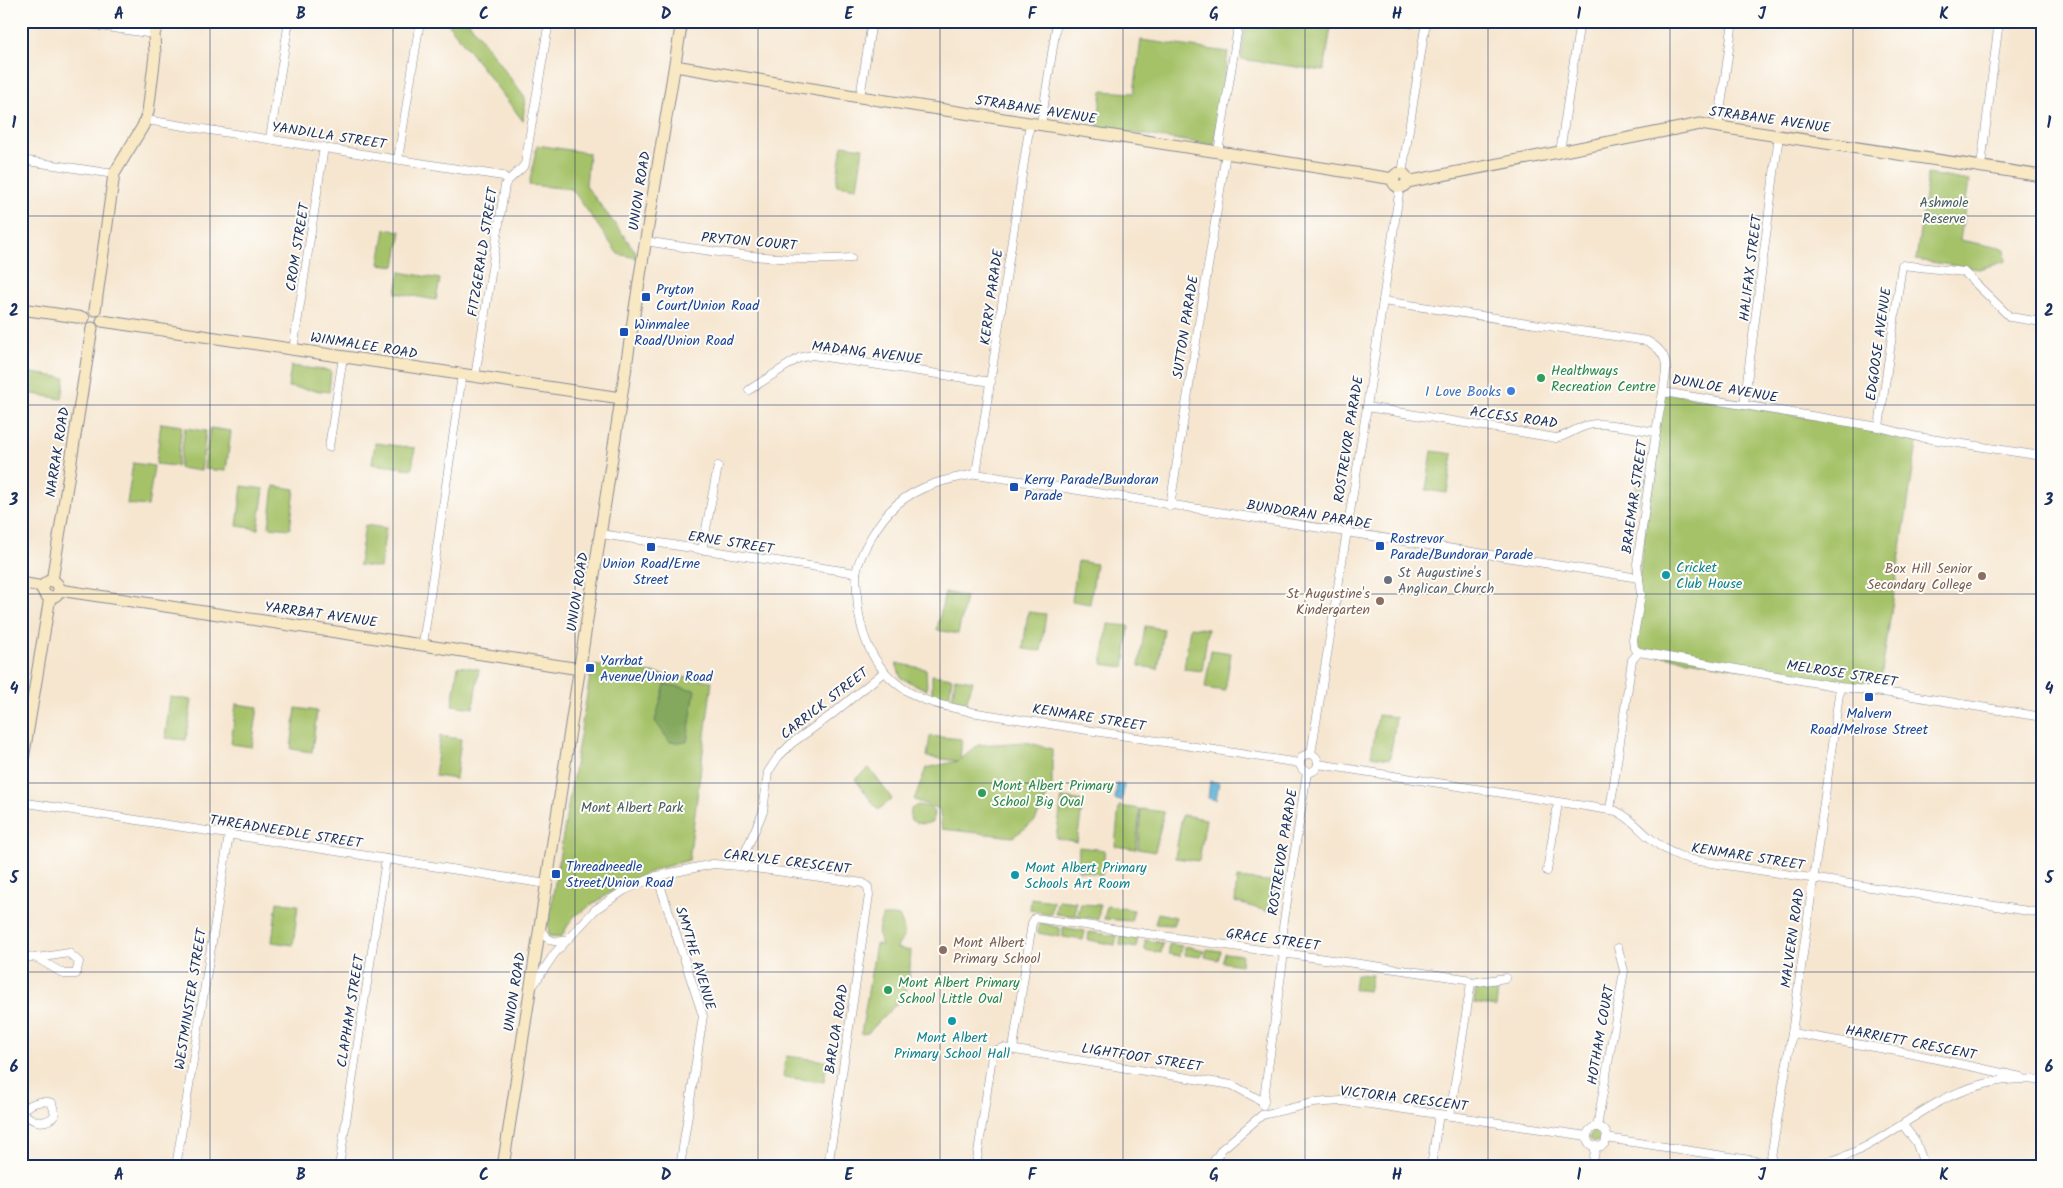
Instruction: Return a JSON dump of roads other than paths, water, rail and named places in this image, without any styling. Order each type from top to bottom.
[{"type":"street","points":[[66,21],[154,34]]},
{"type":"street","points":[[95,310],[114,174],[146,120],[155,55],[154,34],[159,21]]},
{"type":"street","points":[[270,138],[289,21]]},
{"type":"street","points":[[398,159],[420,21]]},
{"type":"street","name":"FITZGERALD STREET","points":[[475,377],[505,185],[508,180],[521,171],[525,164],[549,21]]},
{"type":"street","name":"UNION ROAD","points":[[503,1167],[602,534],[645,241],[682,21]]},
{"type":"street","points":[[860,97],[872,21]]},
{"type":"street","name":"KERRY PARADE","points":[[976,474],[1035,123],[1057,21]]},
{"type":"street","name":"SUTTON PARADE","points":[[1170,506],[1240,21]]},
{"type":"street","name":"ROSTREVOR PARADE","points":[[1311,754],[1367,407],[1426,21]]},
{"type":"street","points":[[1560,152],[1580,21]]},
{"type":"street","points":[[1718,126],[1733,21]]},
{"type":"street","points":[[1981,166],[1999,21]]},
{"type":"street","name":"STRABANE AVENUE","points":[[675,66],[860,97],[1401,181],[1700,124],[2042,176]]},
{"type":"street","name":"YANDILLA STREET","points":[[146,120],[503,176],[508,180]]},
{"type":"street","name":"HALIFAX STREET","points":[[1744,405],[1779,135]]},
{"type":"street","name":"CROM STREET","points":[[293,350],[324,147]]},
{"type":"street","points":[[21,160],[114,174]]},
{"type":"street","name":"PRYTON COURT","points":[[645,241],[724,254],[826,260],[851,258]]},
{"type":"street","name":"EDGOOSE AVENUE","points":[[1879,427],[1902,265],[1964,272],[2010,317],[2042,322]]},
{"type":"street","name":"DUNLOE AVENUE","points":[[1383,301],[1647,341],[1659,348],[1667,367],[1664,392],[2042,456]]},
{"type":"street","points":[[21,309],[84,318]]},
{"type":"street","points":[[84,318],[88,312],[95,310]]},
{"type":"street","points":[[84,318],[87,326],[97,324],[101,315],[95,310]]},
{"type":"street","name":"WINMALEE ROAD","points":[[97,324],[343,357],[621,398]]},
{"type":"street","name":"NARRAK ROAD","points":[[21,771],[24,732],[97,324]]},
{"type":"street","name":"MADANG AVENUE","points":[[749,390],[799,358],[812,355],[991,382]]},
{"type":"street","points":[[329,448],[343,357]]},
{"type":"street","points":[[423,644],[462,375]]},
{"type":"street","name":"BRAEMAR STREET","points":[[1639,652],[1634,648],[1633,640],[1640,595],[1637,564],[1656,432],[1664,392]]},
{"type":"street","name":"ACCESS ROAD","points":[[1367,407],[1556,438],[1565,437],[1576,429],[1589,424],[1656,432]]},
{"type":"street","points":[[702,550],[718,466]]},
{"type":"street","points":[[884,672],[864,637],[858,608],[856,573],[874,533],[881,520],[896,504],[924,486],[976,474]]},
{"type":"street","name":"BUNDORAN PARADE","points":[[976,474],[1170,506],[1639,578]]},
{"type":"street","name":"ERNE STREET","points":[[602,534],[856,573]]},
{"type":"street","name":"YARRBAT AVENUE","points":[[21,583],[580,669]]},
{"type":"street","points":[[1610,810],[1632,660],[1639,652]]},
{"type":"street","name":"MELROSE STREET","points":[[1639,652],[1840,687],[1906,695],[2042,717]]},
{"type":"street","name":"KENMARE STREET","points":[[884,672],[916,696],[934,703],[971,712],[1299,763]]},
{"type":"street","name":"CARRICK STREET","points":[[740,866],[763,812],[768,772],[778,757],[792,743],[830,716],[884,672]]},
{"type":"street","name":"MALVERN ROAD","points":[[1770,1163],[1792,1033],[1840,687]]},
{"type":"street","points":[[1311,754],[1316,757],[1318,764],[1316,770],[1308,772],[1302,769],[1299,763],[1302,756],[1311,754]]},
{"type":"street","name":"KENMARE STREET","points":[[1318,764],[1610,810],[1628,816],[1650,838],[1678,856],[1692,860],[2042,913]]},
{"type":"street","name":"ROSTREVOR PARADE","points":[[1262,1114],[1284,953],[1283,927],[1308,772]]},
{"type":"street","name":"THREADNEEDLE STREET","points":[[21,802],[547,884]]},
{"type":"street","points":[[1547,870],[1558,803]]},
{"type":"street","name":"WESTMINSTER STREET","points":[[176,1167],[230,835]]},
{"type":"street","name":"CLAPHAM STREET","points":[[338,1167],[386,858]]},
{"type":"street","name":"CARLYLE CRESCENT","points":[[529,993],[546,964],[596,909],[624,890],[657,876],[714,864],[740,866],[864,883],[868,888],[869,895]]},
{"type":"street","name":"SMYTHE AVENUE","points":[[657,876],[703,1016],[680,1167]]},
{"type":"street","name":"BARLOA ROAD","points":[[828,1167],[869,895]]},
{"type":"street","name":"GRACE STREET","points":[[1013,1049],[1034,918],[1466,979],[1471,983],[1506,978]]},
{"type":"street","points":[[540,927],[543,935],[551,941],[566,940]]},
{"type":"street","name":"HOTHAM COURT","points":[[1597,1127],[1624,971],[1618,948]]},
{"type":"street","points":[[21,956],[37,958],[69,953],[79,962],[76,974],[64,974],[37,958]]},
{"type":"street","points":[[1450,1116],[1471,983]]},
{"type":"street","name":"HARRIETT CRESCENT","points":[[1792,1033],[1908,1053],[2026,1078]]},
{"type":"street","points":[[976,1167],[992,1056],[996,1050],[1003,1048],[1013,1049]]},
{"type":"street","name":"LIGHTFOOT STREET","points":[[1013,1049],[1232,1085],[1264,1102]]},
{"type":"street","points":[[1606,1138],[1770,1163],[1797,1166],[1823,1164],[1862,1150],[1936,1103],[1975,1086],[2026,1078],[2042,1081]]},
{"type":"street","name":"VICTORIA CRESCENT","points":[[1210,1167],[1222,1149],[1262,1114],[1304,1104],[1340,1101],[1587,1136]]},
{"type":"street","points":[[1431,1167],[1439,1114]]},
{"type":"street","points":[[1903,1125],[1916,1142],[1925,1167]]},
{"type":"street","points":[[1597,1127],[1604,1130],[1606,1138],[1603,1144],[1596,1146],[1589,1143],[1587,1136],[1590,1129],[1597,1127]]},
{"type":"street","points":[[1592,1167],[1596,1146]]},
{"type":"water","points":[[1210,781],[1219,783],[1216,800],[1208,798]]},
{"type":"water","points":[[1117,783],[1124,785],[1122,801],[1115,800]]},
{"type":"place","name":"Pryton Court/Union Road","points":[[646,297]]},
{"type":"place","name":"Winmalee Road/Union Road","points":[[624,332]]},
{"type":"place","name":"Healthways Recreation Centre","points":[[1541,378]]},
{"type":"place","name":"I Love Books","points":[[1511,391]]},
{"type":"place","name":"Kerry Parade/Bundoran Parade","points":[[1014,487]]},
{"type":"place","name":"Rostrevor Parade/Bundoran Parade","points":[[1380,546]]},
{"type":"place","name":"Union Road/Erne Street","points":[[651,547]]},
{"type":"place","name":"Cricket Club House","points":[[1666,575]]},
{"type":"place","name":"Box Hill Senior Secondary College","points":[[1982,576]]},
{"type":"place","name":"St Augustine's Anglican Church","points":[[1388,580]]},
{"type":"place","name":"St Augustine's Kindergarten","points":[[1380,601]]},
{"type":"place","name":"Yarrbat Avenue/Union Road","points":[[590,668]]},
{"type":"place","name":"Malvern Road/Melrose Street","points":[[1869,697]]},
{"type":"place","name":"Mont Albert Primary School Big Oval","points":[[982,793]]},
{"type":"place","name":"Threadneedle Street/Union Road","points":[[556,874]]},
{"type":"place","name":"Mont Albert Primary Schools Art Room","points":[[1015,875]]},
{"type":"place","name":"Mont Albert Primary School","points":[[943,950]]},
{"type":"place","name":"Mont Albert Primary School Little Oval","points":[[888,990]]},
{"type":"place","name":"Mont Albert Primary School Hall","points":[[952,1021]]},
{"type":"park label","name":"Ashmole Reserve","points":[[1944,210]]},
{"type":"park label","name":"Mont Albert Park","points":[[632,807]]}]
